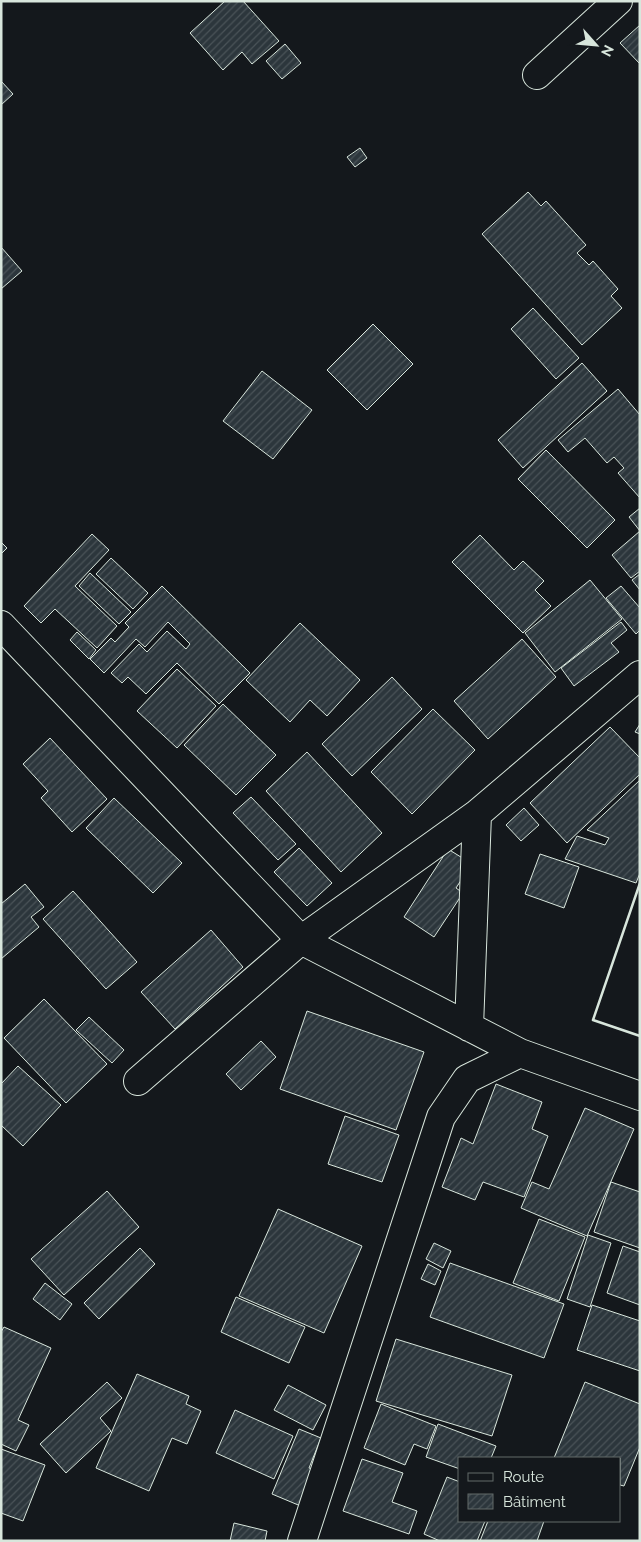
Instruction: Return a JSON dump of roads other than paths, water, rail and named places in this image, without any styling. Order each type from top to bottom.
[{"type":"street","points":[[537,75],[618,1]]},
{"type":"street","points":[[1,625],[302,940],[520,1053],[640,1096]]},
{"type":"street","points":[[138,1081],[302,940],[477,814],[635,685]]},
{"type":"street","points":[[469,1026],[477,814]]},
{"type":"street","points":[[302,1541],[441,1117],[467,1079],[520,1053]]}]
